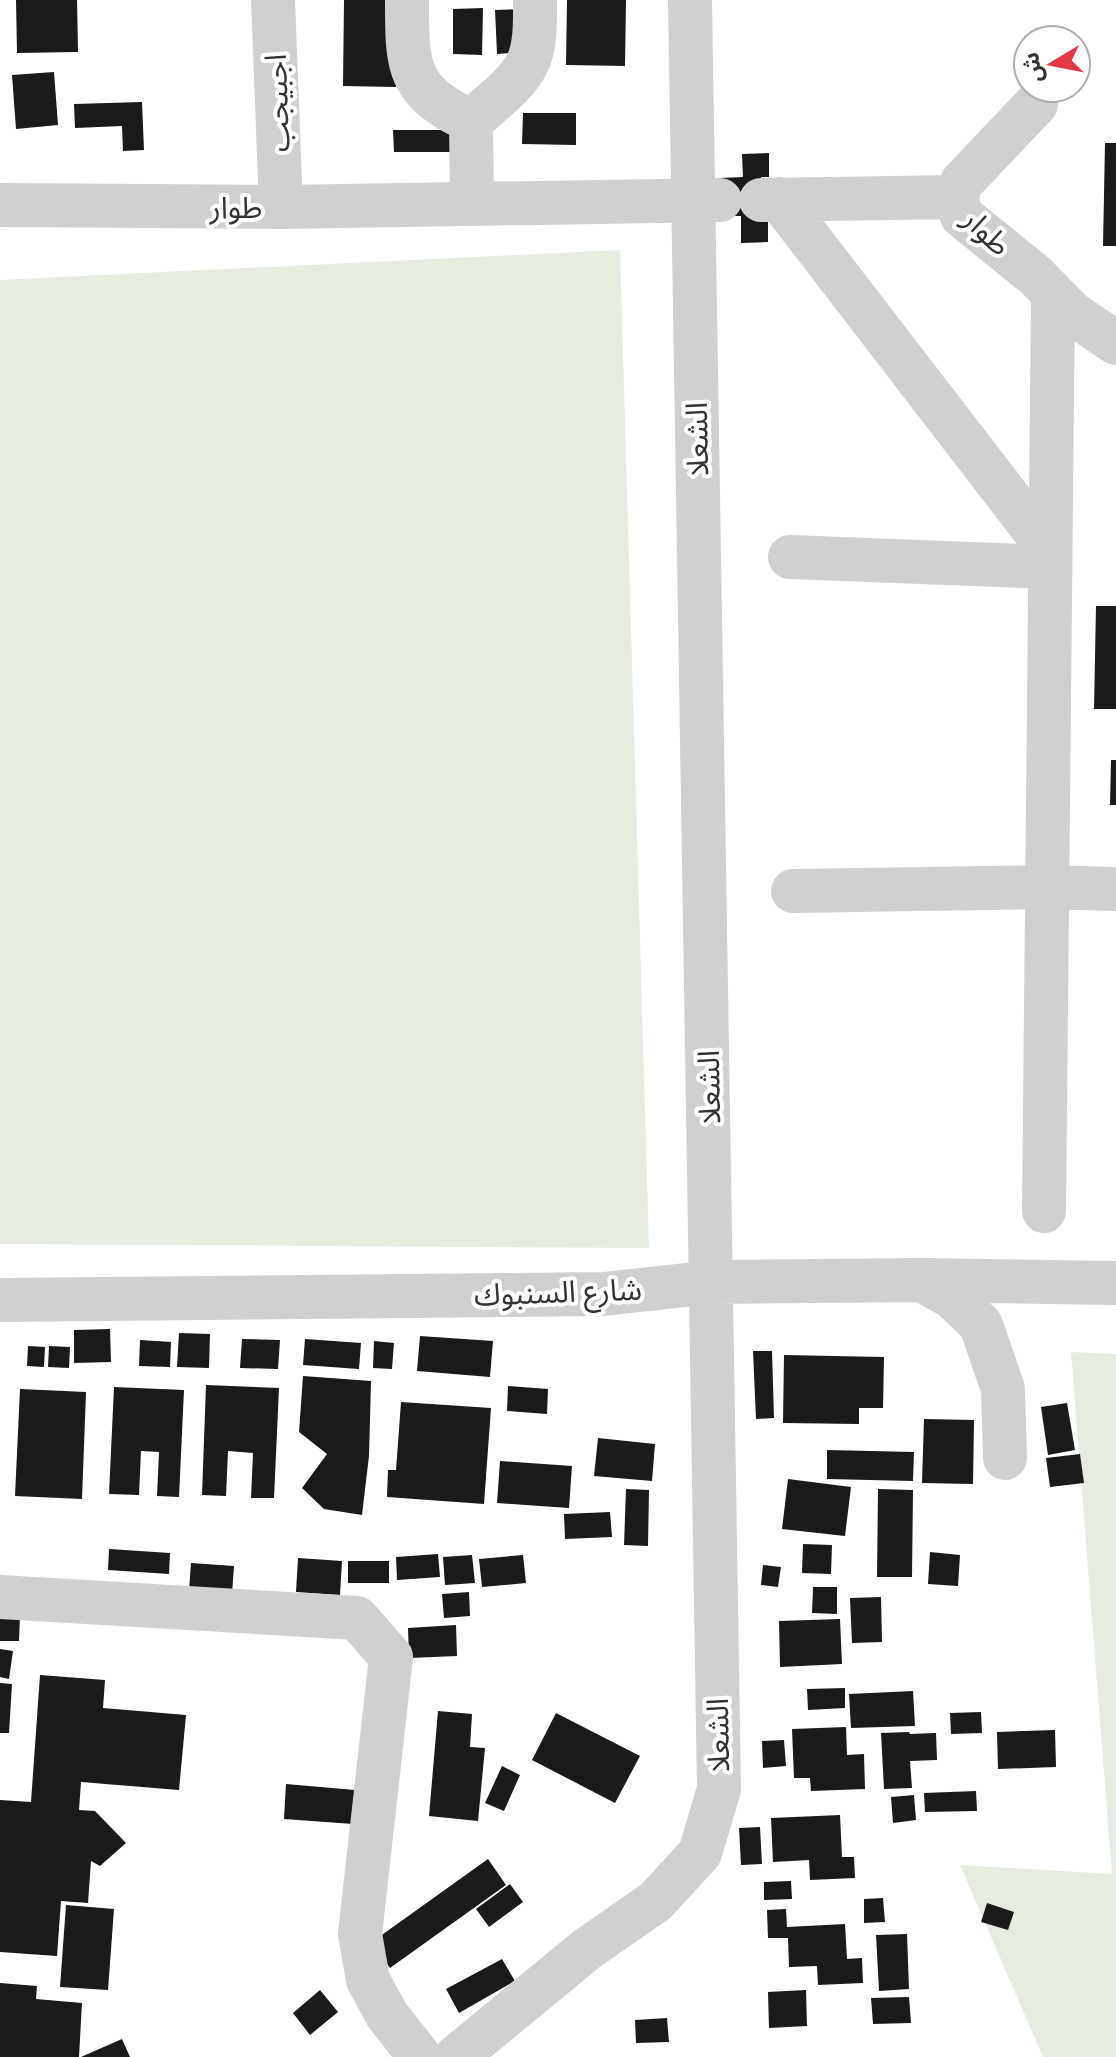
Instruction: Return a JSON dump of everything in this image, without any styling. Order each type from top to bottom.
[{"type":"street","name":"اجبيجب","points":[[273,0],[281,207]]},
{"type":"street","points":[[407,0],[407,48],[414,78],[428,95],[449,111],[471,121]]},
{"type":"street","points":[[472,204],[471,121],[505,91],[528,62],[535,25],[535,0]]},
{"type":"street","name":"الشعلا","points":[[456,2057],[587,1949],[656,1901],[700,1853],[719,1789],[713,1282],[738,200],[690,0]]},
{"type":"street","name":"طوار","points":[[1036,104],[962,182],[957,197],[962,216],[1036,276],[1053,296],[1084,322],[1116,343]]},
{"type":"street","name":"طوار","points":[[0,205],[281,207],[957,197]]},
{"type":"street","points":[[738,200],[1050,559]]},
{"type":"street","points":[[1044,1211],[1053,296]]},
{"type":"street","points":[[790,557],[1050,559]]},
{"type":"street","points":[[793,891],[1047,887],[1116,889]]},
{"type":"street","points":[[922,1280],[952,1297],[981,1325],[1003,1389],[1005,1458]]},
{"type":"street","name":"شارع السنبوك","points":[[0,1300],[604,1294],[713,1282],[922,1280],[1116,1283]]},
{"type":"street","points":[[0,1597],[357,1618],[391,1657],[360,1934],[368,1980],[387,2015],[420,2057]]},
{"type":"shaded area","points":[[620,250],[649,1248],[0,1244],[0,280]]},
{"type":"shaded area","points":[[1071,1352],[1116,1354],[1116,2057],[1043,2057],[960,1865],[1112,1874]]},
{"type":"building","points":[[16,0],[77,0],[78,52],[17,53]]},
{"type":"building","points":[[344,0],[397,0],[396,87],[343,86]]},
{"type":"building","points":[[567,0],[626,0],[625,66],[566,65]]},
{"type":"building","points":[[483,8],[482,55],[453,54],[453,9]]},
{"type":"building","points":[[522,9],[525,52],[497,54],[495,10]]},
{"type":"building","points":[[54,72],[58,125],[16,129],[12,75]]},
{"type":"building","points":[[142,102],[144,150],[123,151],[122,126],[75,128],[74,104]]},
{"type":"building","points":[[523,113],[576,113],[576,145],[522,144]]},
{"type":"building","points":[[393,130],[464,130],[464,152],[394,152]]},
{"type":"building","points":[[1105,143],[1116,143],[1116,246],[1103,246]]},
{"type":"building","points":[[769,153],[769,177],[761,177],[761,216],[768,215],[768,242],[741,243],[741,216],[720,216],[720,178],[743,177],[742,154]]},
{"type":"building","points":[[1096,606],[1116,606],[1116,709],[1094,709]]},
{"type":"building","points":[[1111,760],[1116,760],[1116,805],[1110,805]]},
{"type":"building","points":[[110,1329],[111,1362],[74,1363],[74,1330]]},
{"type":"building","points":[[179,1333],[210,1334],[209,1368],[177,1367]]},
{"type":"building","points":[[420,1336],[493,1341],[490,1377],[417,1371]]},
{"type":"building","points":[[242,1339],[280,1340],[278,1369],[240,1368]]},
{"type":"building","points":[[305,1339],[361,1343],[359,1369],[303,1365]]},
{"type":"building","points":[[140,1340],[171,1342],[170,1367],[139,1366]]},
{"type":"building","points":[[374,1341],[394,1343],[392,1369],[373,1368]]},
{"type":"building","points":[[28,1346],[45,1347],[44,1367],[27,1366]]},
{"type":"building","points":[[49,1346],[70,1347],[69,1368],[48,1367]]},
{"type":"building","points":[[753,1351],[772,1351],[774,1418],[756,1419]]},
{"type":"building","points":[[784,1355],[884,1357],[883,1408],[859,1408],[859,1424],[783,1423]]},
{"type":"building","points":[[303,1376],[371,1381],[369,1456],[362,1515],[324,1509],[302,1488],[327,1454],[299,1432]]},
{"type":"building","points":[[206,1385],[279,1388],[274,1498],[251,1498],[253,1453],[228,1451],[226,1496],[202,1495]]},
{"type":"building","points":[[508,1386],[548,1389],[547,1414],[507,1411]]},
{"type":"building","points":[[114,1387],[184,1390],[179,1497],[157,1496],[159,1452],[141,1451],[139,1495],[109,1494]]},
{"type":"building","points":[[20,1389],[86,1392],[82,1499],[15,1496]]},
{"type":"building","points":[[401,1402],[491,1408],[484,1504],[387,1497],[388,1470],[396,1470]]},
{"type":"building","points":[[1067,1403],[1075,1450],[1048,1455],[1041,1407]]},
{"type":"building","points":[[924,1419],[974,1420],[973,1484],[922,1483]]},
{"type":"building","points":[[598,1438],[655,1444],[652,1481],[594,1476]]},
{"type":"building","points":[[827,1450],[914,1452],[913,1481],[827,1479]]},
{"type":"building","points":[[1080,1454],[1084,1483],[1050,1487],[1046,1458]]},
{"type":"building","points":[[500,1461],[572,1466],[569,1508],[497,1503]]},
{"type":"building","points":[[788,1479],[851,1487],[845,1536],[782,1529]]},
{"type":"building","points":[[626,1489],[649,1490],[648,1546],[624,1545]]},
{"type":"building","points":[[878,1489],[913,1490],[912,1577],[877,1577]]},
{"type":"building","points":[[610,1512],[612,1537],[565,1539],[564,1514]]},
{"type":"building","points":[[803,1544],[832,1545],[831,1574],[802,1573]]},
{"type":"building","points":[[109,1549],[170,1553],[169,1574],[108,1570]]},
{"type":"building","points":[[930,1552],[960,1555],[958,1586],[928,1584]]},
{"type":"building","points":[[438,1554],[440,1577],[397,1580],[396,1557]]},
{"type":"building","points":[[472,1555],[475,1583],[445,1585],[443,1557]]},
{"type":"building","points":[[523,1555],[526,1583],[482,1587],[479,1559]]},
{"type":"building","points":[[298,1558],[342,1561],[340,1595],[296,1592]]},
{"type":"building","points":[[348,1561],[389,1561],[389,1583],[348,1583]]},
{"type":"building","points":[[191,1563],[234,1566],[232,1594],[189,1591]]},
{"type":"building","points":[[763,1565],[781,1567],[778,1587],[761,1585]]},
{"type":"building","points":[[813,1587],[837,1587],[837,1614],[812,1613]]},
{"type":"building","points":[[469,1592],[470,1616],[444,1618],[442,1594]]},
{"type":"building","points":[[881,1597],[882,1642],[852,1643],[850,1598]]},
{"type":"building","points":[[0,1615],[20,1615],[19,1641],[0,1641]]},
{"type":"building","points":[[840,1619],[842,1664],[780,1667],[779,1621]]},
{"type":"building","points":[[456,1625],[457,1656],[409,1658],[408,1628]]},
{"type":"building","points":[[0,1649],[13,1651],[9,1679],[0,1677]]},
{"type":"building","points":[[40,1675],[105,1680],[103,1708],[186,1715],[179,1790],[81,1782],[79,1810],[95,1811],[126,1843],[100,1866],[91,1861],[88,1903],[61,1901],[57,1956],[0,1952],[0,1800],[31,1802]]},
{"type":"building","points":[[0,1683],[12,1684],[9,1733],[0,1733]]},
{"type":"building","points":[[845,1688],[845,1708],[808,1710],[807,1689]]},
{"type":"building","points":[[913,1691],[915,1726],[851,1728],[849,1694]]},
{"type":"building","points":[[438,1711],[472,1714],[470,1747],[485,1748],[478,1821],[429,1816]]},
{"type":"building","points":[[981,1712],[982,1733],[951,1734],[950,1713]]},
{"type":"building","points":[[556,1713],[640,1756],[615,1803],[532,1760]]},
{"type":"building","points":[[846,1727],[847,1755],[864,1754],[865,1789],[811,1791],[810,1778],[794,1778],[792,1729]]},
{"type":"building","points":[[1055,1730],[1056,1767],[998,1769],[997,1732]]},
{"type":"building","points":[[881,1733],[936,1733],[937,1760],[910,1761],[912,1788],[884,1789]]},
{"type":"building","points":[[784,1740],[786,1766],[763,1768],[762,1741]]},
{"type":"building","points":[[502,1766],[520,1775],[504,1811],[485,1803]]},
{"type":"building","points":[[286,1784],[355,1790],[353,1824],[284,1819]]},
{"type":"building","points":[[976,1791],[977,1811],[925,1812],[924,1793]]},
{"type":"building","points":[[914,1795],[916,1820],[893,1823],[891,1797]]},
{"type":"building","points":[[840,1815],[842,1857],[854,1857],[855,1878],[810,1880],[809,1860],[773,1862],[771,1818]]},
{"type":"building","points":[[760,1827],[762,1864],[741,1865],[739,1828]]},
{"type":"building","points":[[488,1859],[506,1885],[390,1968],[372,1942]]},
{"type":"building","points":[[791,1881],[792,1899],[764,1900],[764,1882]]},
{"type":"building","points":[[510,1884],[523,1902],[489,1927],[476,1909]]},
{"type":"building","points":[[883,1898],[885,1922],[864,1923],[864,1899]]},
{"type":"building","points":[[987,1903],[1014,1912],[1008,1930],[981,1922]]},
{"type":"building","points":[[66,1905],[114,1909],[108,1990],[60,1987]]},
{"type":"building","points":[[786,1909],[787,1927],[845,1924],[847,1959],[862,1958],[863,1983],[818,1985],[817,1966],[789,1967],[788,1938],[768,1938],[767,1910]]},
{"type":"building","points":[[907,1934],[909,1989],[879,1991],[876,1935]]},
{"type":"building","points":[[502,1959],[515,1981],[459,2013],[446,1989]]},
{"type":"building","points":[[0,1983],[37,1986],[36,1999],[82,2003],[79,2057],[0,2057]]},
{"type":"building","points":[[320,1990],[338,2012],[310,2035],[293,2013]]},
{"type":"building","points":[[806,1990],[807,2026],[769,2028],[768,1992]]},
{"type":"building","points":[[909,1997],[911,2023],[873,2024],[871,1998]]},
{"type":"building","points":[[667,2018],[669,2042],[636,2043],[635,2020]]},
{"type":"building","points":[[122,2039],[130,2057],[81,2057]]}]
